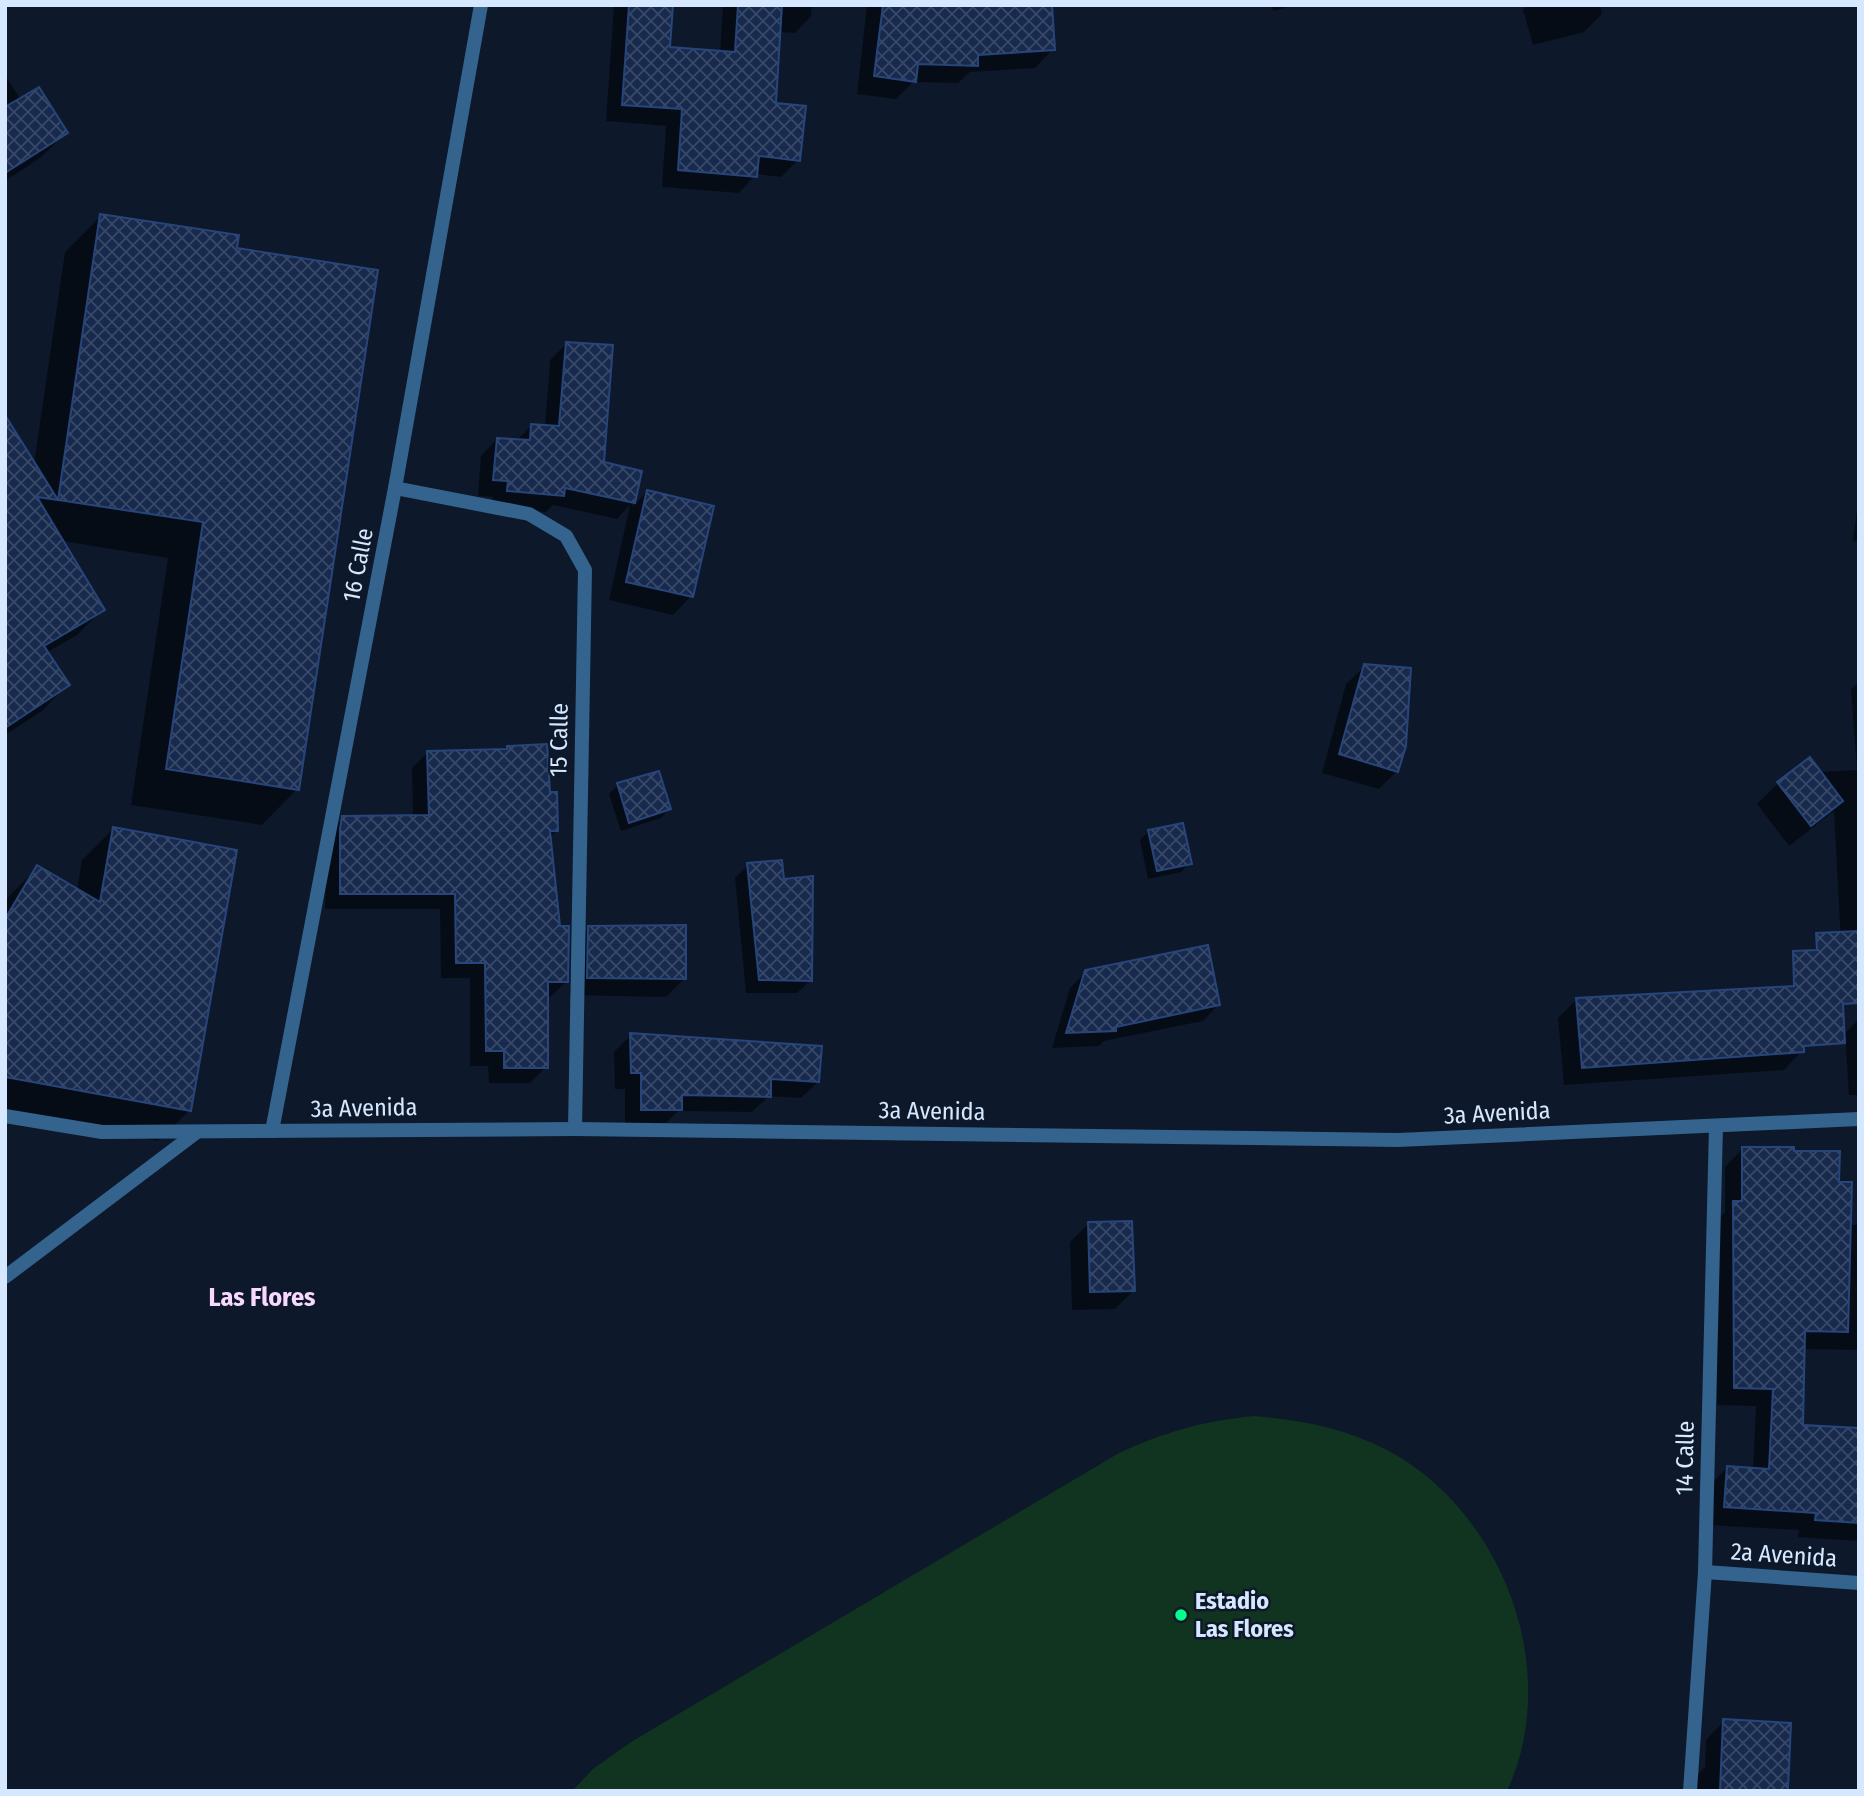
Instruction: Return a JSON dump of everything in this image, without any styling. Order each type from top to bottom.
[{"type":"street","name":"16 Calle","points":[[272,1131],[395,488],[481,5]]},
{"type":"street","name":"15 Calle","points":[[395,488],[529,514],[566,536],[585,570],[575,1129]]},
{"type":"street","name":"3a Avenida","points":[[5,1116],[103,1132],[575,1129],[1398,1140],[1859,1119]]},
{"type":"street","name":"14 Calle","points":[[1690,1791],[1705,1572],[1716,1126]]},
{"type":"street","points":[[5,1277],[197,1132]]},
{"type":"street","name":"2a Avenida","points":[[1705,1572],[1859,1583]]},
{"type":"green space","name":"Estadio Las Flores","points":[[1254,1416],[1322,1426],[1387,1450],[1428,1477],[1463,1512],[1491,1553],[1512,1598],[1524,1646],[1528,1696],[1523,1744],[1507,1791],[572,1791],[593,1769],[631,1742],[1119,1453],[1185,1428]]},
{"type":"building","points":[[629,5],[673,5],[670,47],[735,52],[738,5],[782,5],[776,103],[806,106],[800,161],[759,156],[757,177],[678,170],[682,109],[622,105]]},
{"type":"building","points":[[883,5],[1052,5],[1055,50],[978,55],[978,66],[918,64],[916,82],[874,76]]},
{"type":"building","points":[[39,87],[68,133],[5,173],[5,107]]},
{"type":"building","points":[[100,214],[239,235],[237,248],[378,270],[299,790],[166,769],[203,522],[58,500]]},
{"type":"building","points":[[566,342],[613,345],[604,462],[642,471],[635,503],[565,488],[564,496],[507,491],[508,481],[493,480],[497,438],[530,440],[531,424],[559,426]]},
{"type":"building","points":[[5,415],[58,500],[37,497],[105,610],[44,646],[70,685],[5,728]]},
{"type":"building","points":[[647,490],[714,506],[693,597],[626,582]]},
{"type":"building","points":[[1364,664],[1411,668],[1406,746],[1398,772],[1339,754]]},
{"type":"building","points":[[547,744],[550,792],[557,792],[558,831],[550,831],[560,926],[569,926],[568,982],[548,982],[548,1068],[504,1068],[504,1051],[486,1051],[485,963],[456,963],[455,894],[340,894],[340,829],[342,816],[429,815],[427,751],[507,749],[507,746]]},
{"type":"building","points":[[1810,757],[1843,801],[1811,826],[1777,782]]},
{"type":"building","points":[[659,771],[671,809],[629,823],[617,783]]},
{"type":"building","points":[[1183,823],[1192,864],[1157,871],[1148,830]]},
{"type":"building","points":[[113,827],[237,850],[191,1111],[5,1077],[5,919],[37,865],[100,902]]},
{"type":"building","points":[[782,860],[784,879],[813,876],[812,981],[759,980],[747,863]]},
{"type":"building","points":[[686,925],[686,979],[587,978],[588,926]]},
{"type":"building","points":[[1859,931],[1859,1003],[1843,1004],[1845,1043],[1804,1046],[1804,1052],[1582,1068],[1576,998],[1794,986],[1793,951],[1817,950],[1816,933]]},
{"type":"building","points":[[1208,945],[1220,1005],[1116,1027],[1116,1031],[1066,1033],[1085,970]]},
{"type":"building","points":[[630,1033],[822,1046],[819,1082],[771,1079],[771,1097],[682,1095],[682,1110],[641,1110],[641,1073],[631,1073]]},
{"type":"building","points":[[1742,1147],[1794,1147],[1794,1151],[1840,1151],[1839,1182],[1852,1182],[1848,1332],[1805,1331],[1803,1425],[1859,1428],[1859,1523],[1815,1520],[1816,1513],[1724,1507],[1727,1466],[1769,1469],[1773,1389],[1734,1388],[1733,1201],[1742,1201]]},
{"type":"building","points":[[1132,1221],[1135,1291],[1090,1292],[1088,1222]]},
{"type":"building","points":[[1723,1719],[1791,1723],[1788,1791],[1720,1791]]},
{"type":"place","name":"Estadio Las Flores","points":[[1181,1615]]},
{"type":"district","name":"Las Flores","points":[[262,1297]]}]
